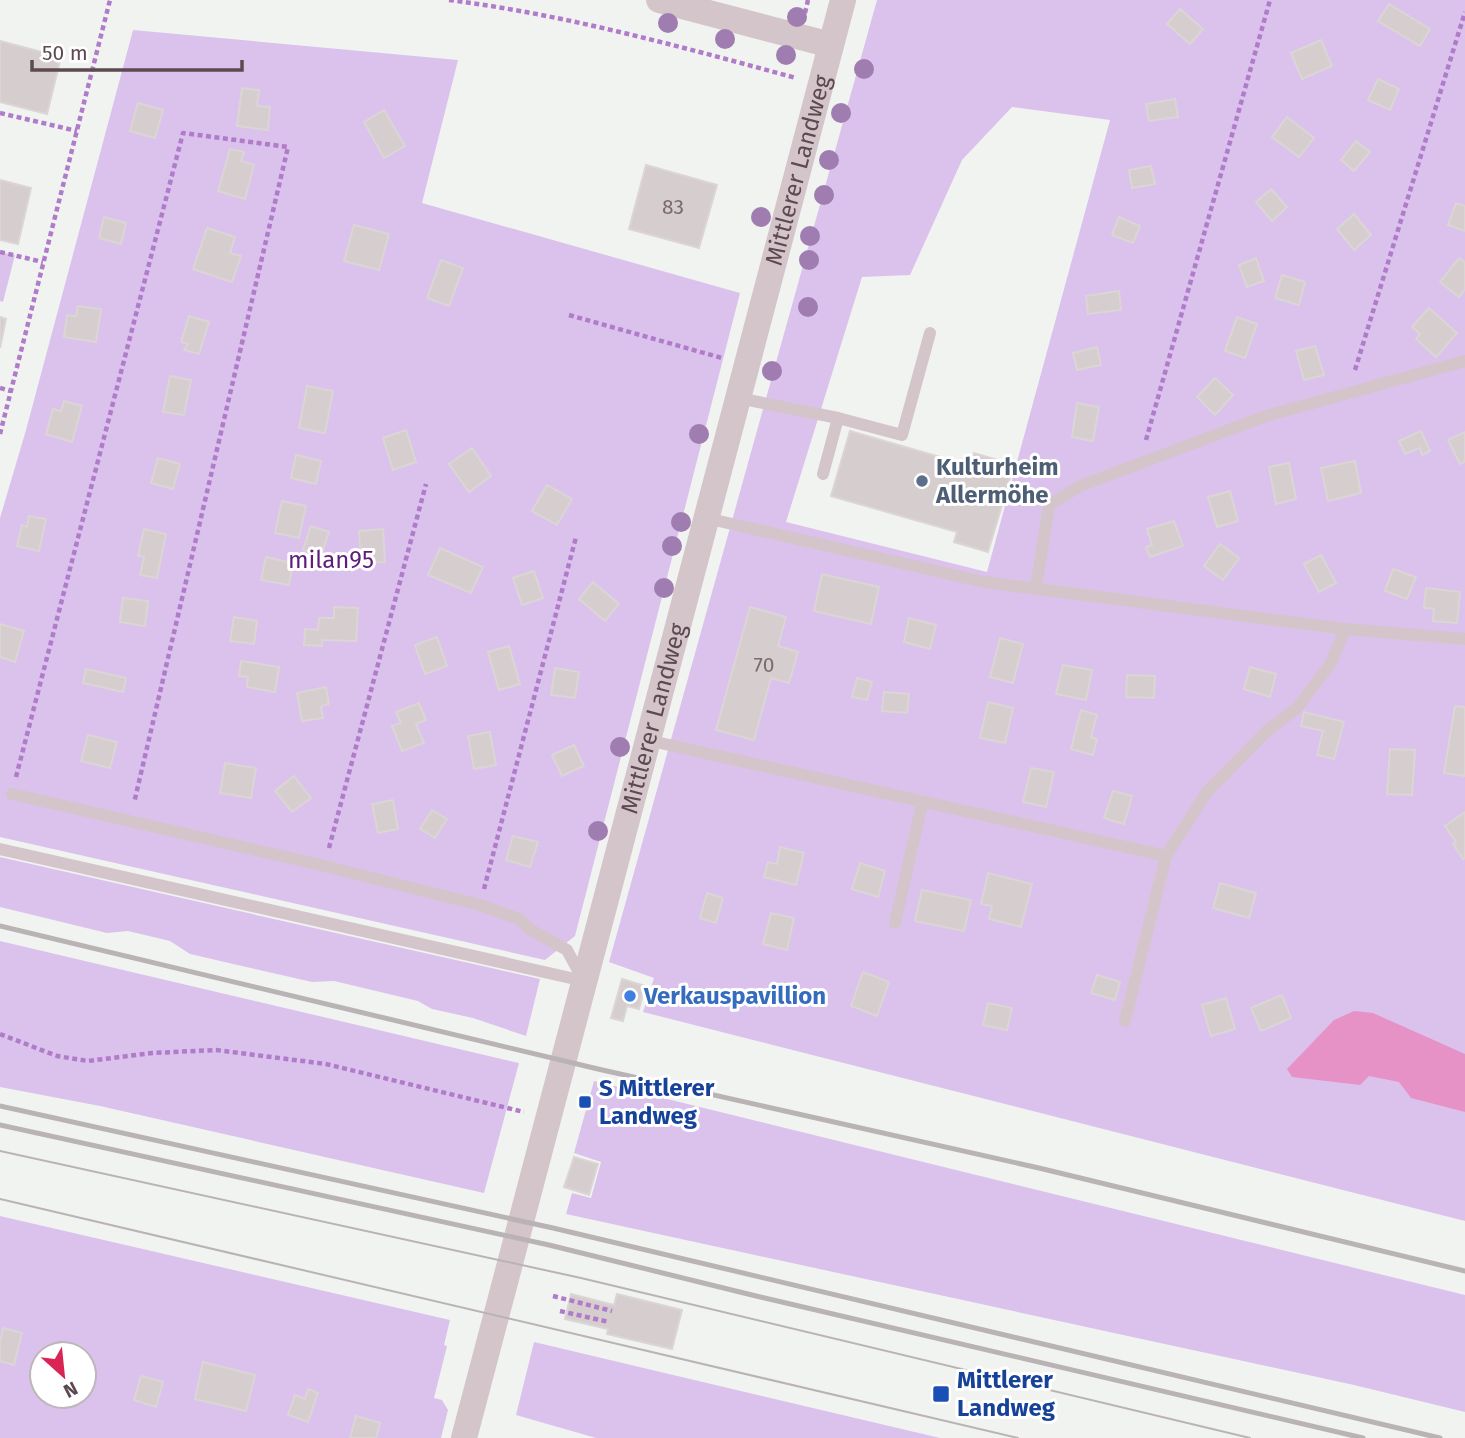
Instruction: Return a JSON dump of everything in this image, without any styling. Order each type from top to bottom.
[{"type":"street","points":[[659,0],[831,45]]},
{"type":"street","name":"Mittlerer Landweg","points":[[464,1438],[843,0]]},
{"type":"lane","points":[[738,398],[838,418],[902,435],[930,333]]},
{"type":"lane","points":[[1036,587],[1049,505],[1080,486],[1266,416],[1465,361]]},
{"type":"lane","points":[[823,474],[838,418]]},
{"type":"lane","points":[[706,518],[984,582],[1345,629],[1465,639]]},
{"type":"lane","points":[[1125,1021],[1166,856],[1207,792],[1267,731],[1297,708],[1331,663],[1345,629]]},
{"type":"lane","points":[[647,740],[922,804],[1166,856]]},
{"type":"lane","points":[[12,794],[325,866],[480,905],[519,919],[531,930],[567,950],[584,981]]},
{"type":"lane","points":[[895,923],[922,804]]},
{"type":"lane","points":[[0,849],[584,981]]},
{"type":"path","points":[[0,434],[110,0]]},
{"type":"path","points":[[449,0],[546,16],[645,37],[821,85]]},
{"type":"path","points":[[805,13],[806,0]]},
{"type":"path","points":[[1139,464],[1270,0]]},
{"type":"path","points":[[1348,394],[1465,12]]},
{"type":"path","points":[[0,113],[77,131]]},
{"type":"path","points":[[12,794],[183,134],[288,147],[130,821]]},
{"type":"path","points":[[0,252],[43,262]]},
{"type":"path","points":[[569,315],[747,365]]},
{"type":"path","points":[[0,388],[11,391]]},
{"type":"path","points":[[325,866],[426,484]]},
{"type":"path","points":[[480,905],[576,537]]},
{"type":"path","points":[[0,1034],[57,1056],[88,1061],[216,1050],[326,1064],[497,1106]]},
{"type":"path","points":[[553,1296],[612,1311]]},
{"type":"path","points":[[560,1311],[609,1322]]},
{"type":"green space","points":[[877,0],[1465,0],[1465,1221],[643,1012],[654,978],[609,962]],"holes":[[[1012,107],[1110,120],[987,572],[786,522],[862,277],[910,275],[962,160]]]},
{"type":"green space","name":"milan95","points":[[133,30],[458,60],[422,203],[740,293],[575,936],[545,960],[0,837],[0,518]]},
{"type":"green space","points":[[0,252],[15,255],[3,302],[0,301]]},
{"type":"green space","points":[[0,857],[540,979],[526,1036],[473,1018],[432,1009],[418,1001],[334,981],[312,982],[190,954],[170,941],[128,931],[107,933],[0,907]]},
{"type":"green space","points":[[0,941],[519,1063],[484,1193],[100,1106],[0,1087]]},
{"type":"green space","points":[[594,1081],[1465,1295],[1465,1412],[1354,1385],[566,1214],[572,1193],[591,1198],[601,1162],[574,1153]]},
{"type":"green space","points":[[0,1216],[450,1320],[444,1345],[447,1346],[434,1398],[442,1400],[448,1410],[441,1438],[0,1438]]},
{"type":"green space","points":[[534,1342],[940,1438],[596,1438],[516,1415]]},
{"type":"shaded area","points":[[1354,1011],[1373,1013],[1465,1054],[1465,1112],[1411,1098],[1399,1082],[1369,1076],[1360,1085],[1292,1077],[1287,1069],[1334,1020]]},
{"type":"building","points":[[1389,4],[1430,29],[1420,46],[1378,21]]},
{"type":"building","points":[[1180,9],[1203,29],[1190,44],[1167,24]]},
{"type":"building","points":[[1321,40],[1332,66],[1302,79],[1291,53]]},
{"type":"building","points":[[0,41],[61,57],[47,114],[0,102]]},
{"type":"building","points":[[1378,79],[1399,89],[1390,110],[1368,100]]},
{"type":"building","points":[[242,88],[259,90],[257,106],[270,107],[268,130],[237,126]]},
{"type":"building","points":[[1175,99],[1178,117],[1149,121],[1146,104]]},
{"type":"building","points":[[138,103],[163,110],[155,138],[130,131]]},
{"type":"building","points":[[384,110],[405,146],[384,158],[364,122]]},
{"type":"building","points":[[1287,117],[1314,138],[1299,157],[1272,137]]},
{"type":"building","points":[[1356,141],[1370,152],[1354,171],[1341,160]]},
{"type":"building","points":[[230,149],[244,152],[241,161],[254,165],[245,199],[218,191]]},
{"type":"building","points":[[646,165],[717,185],[699,248],[629,229]]},
{"type":"building","points":[[1151,166],[1155,184],[1132,188],[1129,170]]},
{"type":"building","points":[[0,180],[31,188],[18,244],[0,240]]},
{"type":"building","points":[[1271,189],[1287,207],[1272,221],[1256,202]]},
{"type":"building","points":[[1456,203],[1465,206],[1465,231],[1448,225]]},
{"type":"building","points":[[1354,214],[1371,235],[1354,250],[1337,229]]},
{"type":"building","points":[[104,217],[126,223],[121,244],[99,238]]},
{"type":"building","points":[[1119,217],[1140,226],[1133,243],[1112,235]]},
{"type":"building","points":[[354,225],[389,234],[379,270],[344,261]]},
{"type":"building","points":[[207,228],[235,237],[230,253],[241,256],[232,282],[193,269]]},
{"type":"building","points":[[1256,258],[1264,281],[1247,287],[1239,265]]},
{"type":"building","points":[[1459,258],[1465,262],[1465,289],[1459,297],[1440,282]]},
{"type":"building","points":[[441,260],[463,268],[449,306],[427,298]]},
{"type":"building","points":[[1282,275],[1305,282],[1299,305],[1275,298]]},
{"type":"building","points":[[1119,291],[1121,310],[1088,314],[1086,296]]},
{"type":"building","points":[[78,306],[101,309],[96,342],[64,337],[67,315],[76,316]]},
{"type":"building","points":[[1429,308],[1457,333],[1436,357],[1416,339],[1420,334],[1412,327]]},
{"type":"building","points":[[189,316],[209,322],[199,354],[184,350],[188,344],[181,342]]},
{"type":"building","points":[[0,317],[6,319],[0,348]]},
{"type":"building","points":[[1237,317],[1257,324],[1245,358],[1225,351]]},
{"type":"building","points":[[1315,346],[1324,375],[1304,380],[1296,351]]},
{"type":"building","points":[[1097,347],[1101,365],[1077,370],[1073,353]]},
{"type":"building","points":[[170,376],[191,380],[184,415],[163,412]]},
{"type":"building","points":[[1215,378],[1233,395],[1215,415],[1197,397]]},
{"type":"building","points":[[307,386],[333,391],[325,433],[299,428]]},
{"type":"building","points":[[64,401],[82,406],[72,442],[46,434],[53,409],[61,411]]},
{"type":"building","points":[[1077,403],[1099,407],[1093,441],[1072,437]]},
{"type":"building","points":[[406,430],[416,462],[393,470],[383,438]]},
{"type":"building","name":"Kulturheim Allermöhe","points":[[850,431],[971,466],[974,453],[1014,465],[988,552],[954,542],[957,532],[831,496]]},
{"type":"building","points":[[1421,431],[1430,451],[1422,455],[1420,448],[1405,454],[1399,441]]},
{"type":"building","points":[[1465,432],[1465,461],[1460,464],[1448,440]]},
{"type":"building","points":[[472,448],[491,476],[469,492],[449,464]]},
{"type":"building","points":[[296,455],[321,461],[316,484],[291,478]]},
{"type":"building","points":[[158,458],[180,464],[173,489],[151,483]]},
{"type":"building","points":[[1355,461],[1361,493],[1328,501],[1321,468]]},
{"type":"building","points":[[1289,463],[1296,499],[1276,504],[1269,467]]},
{"type":"building","points":[[547,485],[572,499],[557,525],[532,511]]},
{"type":"building","points":[[1230,491],[1238,521],[1217,527],[1208,497]]},
{"type":"building","points":[[282,501],[306,506],[299,538],[275,533]]},
{"type":"building","points":[[29,516],[46,519],[39,551],[17,546],[22,525],[27,527]]},
{"type":"building","points":[[1174,521],[1183,546],[1150,557],[1146,547],[1152,545],[1147,529]]},
{"type":"building","points":[[311,526],[329,532],[321,556],[303,550]]},
{"type":"building","points":[[144,529],[166,534],[157,578],[140,575],[144,557],[138,556]]},
{"type":"building","points":[[383,529],[385,562],[361,563],[359,531]]},
{"type":"building","points":[[1220,544],[1239,558],[1223,580],[1204,566]]},
{"type":"building","points":[[440,548],[483,567],[471,593],[428,575]]},
{"type":"building","points":[[1321,555],[1336,583],[1319,592],[1304,564]]},
{"type":"building","points":[[266,557],[293,563],[289,585],[261,580]]},
{"type":"building","points":[[1393,569],[1416,577],[1407,599],[1385,591]]},
{"type":"building","points":[[534,571],[543,598],[522,605],[513,578]]},
{"type":"building","points":[[822,574],[879,587],[871,624],[814,611]]},
{"type":"building","points":[[593,582],[619,604],[605,621],[579,599]]},
{"type":"building","points":[[1426,588],[1460,592],[1457,623],[1433,621],[1434,609],[1424,608]]},
{"type":"building","points":[[123,598],[148,601],[145,626],[120,622]]},
{"type":"building","points":[[334,607],[358,608],[356,641],[322,640],[322,646],[304,645],[305,629],[318,630],[319,618],[334,618]]},
{"type":"building","points":[[750,607],[786,617],[778,646],[798,652],[789,683],[771,678],[754,740],[716,730]]},
{"type":"building","points":[[234,617],[257,621],[254,644],[230,641]]},
{"type":"building","points":[[909,618],[936,625],[930,649],[904,642]]},
{"type":"building","points":[[0,624],[24,631],[15,662],[0,657]]},
{"type":"building","points":[[437,637],[447,666],[425,674],[415,645]]},
{"type":"building","points":[[1000,638],[1023,644],[1013,683],[990,677]]},
{"type":"building","points":[[509,646],[520,684],[499,690],[488,652]]},
{"type":"building","points":[[241,661],[279,667],[275,692],[247,687],[248,677],[239,676]]},
{"type":"building","points":[[1063,665],[1092,670],[1086,700],[1056,694]]},
{"type":"building","points":[[1250,667],[1276,674],[1270,697],[1244,689]]},
{"type":"building","points":[[555,668],[579,672],[575,698],[551,695]]},
{"type":"building","points":[[86,669],[126,678],[123,692],[83,683]]},
{"type":"building","points":[[1127,675],[1155,676],[1154,698],[1126,697]]},
{"type":"building","points":[[857,678],[872,682],[867,700],[852,697]]},
{"type":"building","points":[[326,687],[329,704],[321,706],[323,718],[302,721],[297,693]]},
{"type":"building","points":[[884,692],[909,694],[907,713],[882,711]]},
{"type":"building","points":[[988,702],[1013,708],[1005,743],[980,738]]},
{"type":"building","points":[[419,703],[426,720],[416,724],[424,743],[402,751],[392,726],[401,723],[396,712]]},
{"type":"building","points":[[1455,706],[1465,707],[1465,776],[1444,773]]},
{"type":"building","points":[[1081,710],[1097,715],[1091,737],[1097,739],[1093,755],[1071,749]]},
{"type":"building","points":[[1304,712],[1344,722],[1334,759],[1317,755],[1323,731],[1301,726]]},
{"type":"building","points":[[490,732],[496,765],[474,769],[468,736]]},
{"type":"building","points":[[88,735],[117,742],[110,768],[81,761]]},
{"type":"building","points":[[574,745],[584,766],[562,776],[552,755]]},
{"type":"building","points":[[1390,749],[1415,750],[1412,795],[1387,794]]},
{"type":"building","points":[[225,763],[256,768],[251,798],[220,793]]},
{"type":"building","points":[[1031,768],[1054,772],[1046,807],[1023,802]]},
{"type":"building","points":[[294,776],[311,798],[292,812],[275,791]]},
{"type":"building","points":[[1113,791],[1132,796],[1124,824],[1104,818]]},
{"type":"building","points":[[393,800],[398,829],[378,833],[372,804]]},
{"type":"building","points":[[432,810],[447,819],[435,838],[420,829]]},
{"type":"building","points":[[1465,812],[1465,858],[1463,859],[1445,826]]},
{"type":"building","points":[[513,836],[538,842],[530,867],[506,860]]},
{"type":"building","points":[[780,847],[804,853],[796,885],[764,877],[768,862],[777,864]]},
{"type":"building","points":[[860,863],[885,871],[878,897],[852,889]]},
{"type":"building","points":[[988,873],[1032,884],[1021,927],[989,919],[992,906],[981,904]]},
{"type":"building","points":[[1220,883],[1256,893],[1249,918],[1213,908]]},
{"type":"building","points":[[922,890],[971,900],[964,931],[915,921]]},
{"type":"building","points":[[707,893],[723,898],[716,923],[700,918]]},
{"type":"building","points":[[771,913],[794,918],[787,950],[763,944]]},
{"type":"building","points":[[863,972],[889,982],[877,1016],[851,1006]]},
{"type":"building","points":[[1097,975],[1120,982],[1115,1000],[1091,993]]},
{"type":"building","name":"Verkauspavillion","points":[[622,979],[645,986],[639,1009],[627,1006],[623,1021],[611,1018]]},
{"type":"building","points":[[1282,995],[1291,1018],[1261,1031],[1251,1008]]},
{"type":"building","points":[[1226,998],[1235,1029],[1211,1036],[1202,1005]]},
{"type":"building","points":[[988,1003],[1012,1008],[1007,1030],[983,1025]]},
{"type":"building","points":[[574,1157],[598,1164],[589,1195],[564,1187]]},
{"type":"building","points":[[571,1294],[614,1305],[617,1294],[682,1310],[672,1349],[607,1334],[608,1329],[565,1319]]},
{"type":"building","points":[[3,1328],[22,1333],[14,1365],[0,1361]]},
{"type":"building","points":[[203,1362],[255,1375],[246,1411],[195,1399]]},
{"type":"building","points":[[141,1376],[163,1382],[156,1407],[134,1400]]},
{"type":"building","points":[[308,1389],[318,1393],[308,1422],[288,1415],[295,1395],[305,1399]]},
{"type":"building","points":[[356,1416],[380,1423],[376,1438],[350,1438]]},
{"type":"tram line","points":[[0,1151],[581,1278],[1250,1438]]},
{"type":"tram line","points":[[0,1199],[1018,1438]]},
{"type":"railway","points":[[0,926],[598,1069],[1039,1168],[1465,1271]]},
{"type":"railway","points":[[0,1106],[553,1228],[1440,1438]]},
{"type":"railway","points":[[0,1125],[549,1245],[1363,1438]]},
{"type":"place","name":"Kulturheim Allermöhe","points":[[922,481]]},
{"type":"place","name":"Verkauspavillion","points":[[630,996]]},
{"type":"place","name":"S Mittlerer Landweg","points":[[585,1102]]},
{"type":"place","name":"Mittlerer Landweg","points":[[941,1394]]}]
